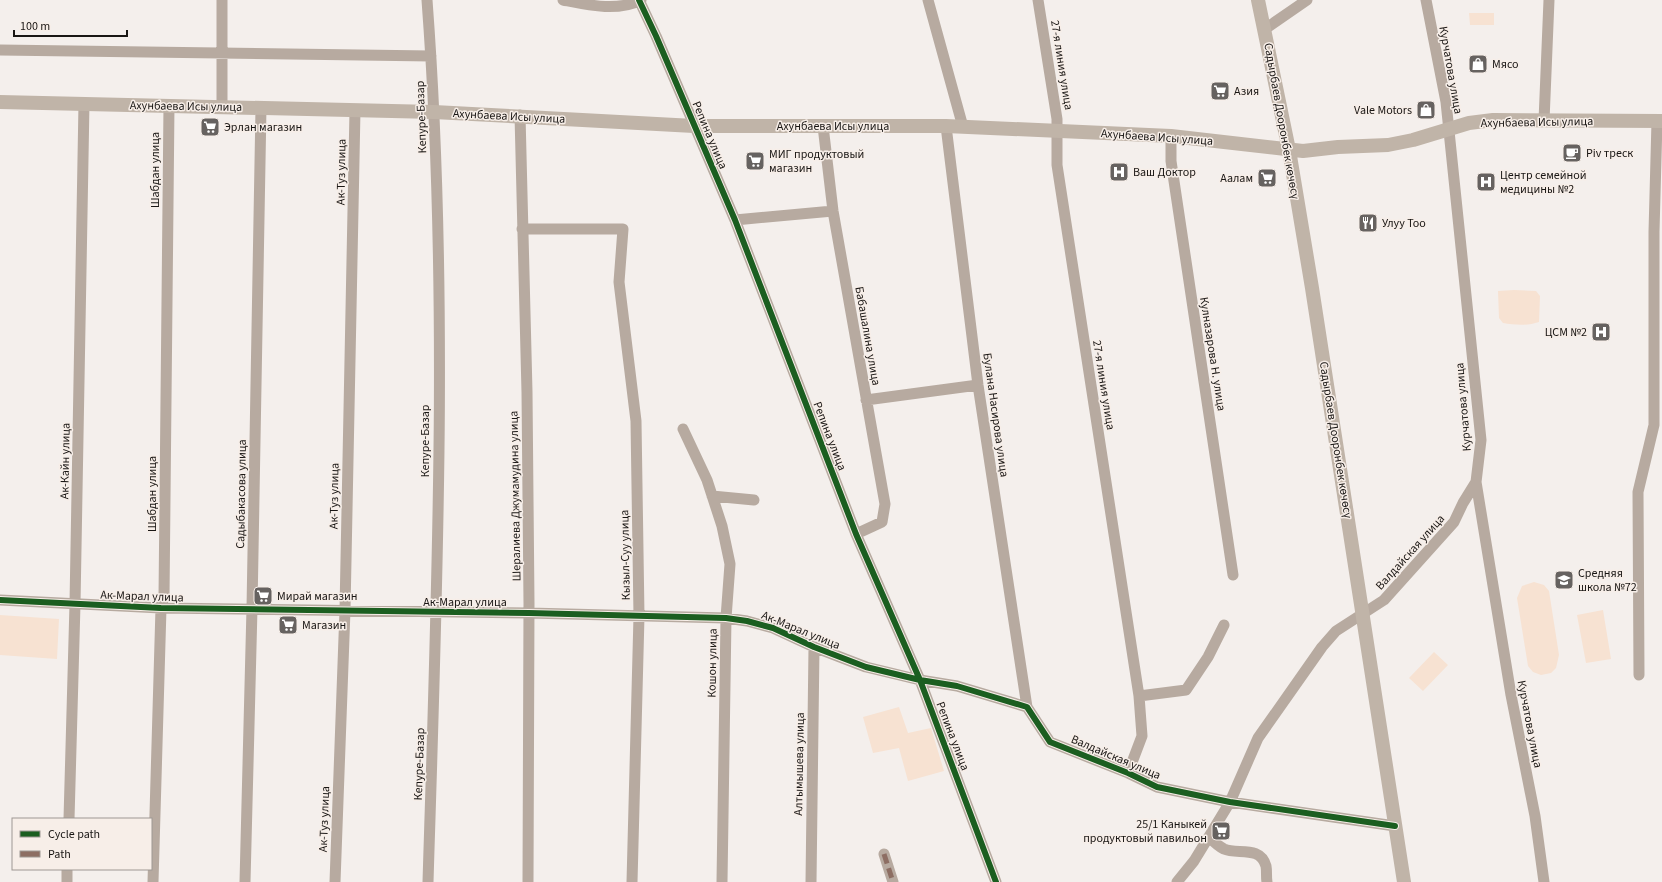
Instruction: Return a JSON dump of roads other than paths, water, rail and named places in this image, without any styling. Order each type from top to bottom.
[{"type":"main road","name":"Садырбаев Дооронбек көчөсү","points":[[1258,0],[1289,150],[1363,612],[1404,882]]},
{"type":"main road","name":"Ахунбаева Исы улица","points":[[0,102],[434,112],[520,115],[694,126],[946,126],[1170,136],[1303,151],[1338,147],[1388,145],[1413,140],[1469,123],[1493,120],[1660,121]]},
{"type":"street","points":[[222,0],[222,107]]},
{"type":"street","name":"Кепуре-Базар","points":[[427,0],[434,112],[438,214],[436,613],[428,882]]},
{"type":"street","points":[[563,0],[592,6],[621,6],[640,0]]},
{"type":"street","name":"Репина улица","points":[[640,0],[735,220],[856,534],[920,680],[996,882]]},
{"type":"street","points":[[928,0],[963,127]]},
{"type":"street","name":"27-я линия улица","points":[[1038,0],[1057,119],[1057,165],[1139,696],[1142,736],[1128,773]]},
{"type":"street","points":[[1265,29],[1307,0]]},
{"type":"street","name":"Курчатова улица","points":[[1426,0],[1446,102],[1481,440],[1476,482],[1511,695],[1535,816],[1544,882]]},
{"type":"street","points":[[1544,121],[1549,0]]},
{"type":"street","points":[[0,50],[431,56]]},
{"type":"street","name":"Ак-Кайн улица","points":[[69,818],[75,604],[84,103]]},
{"type":"street","name":"Шабдан улица","points":[[154,882],[161,608],[164,597],[169,105]]},
{"type":"street","name":"Садыбакасова улица","points":[[245,882],[252,608],[261,107]]},
{"type":"street","name":"Ак-Туз улица","points":[[335,882],[345,610],[355,110]]},
{"type":"street","name":"Шералиева Джумамудина улица","points":[[520,115],[527,392],[529,613],[528,882]]},
{"type":"street","points":[[1639,675],[1638,492],[1654,424],[1654,232],[1660,121]]},
{"type":"street","name":"Бабашалина улица","points":[[823,126],[833,211],[885,504],[882,522],[856,534]]},
{"type":"street","name":"Булана Насирова улица","points":[[946,126],[978,385],[1027,707]]},
{"type":"street","name":"Кулназарова Н. улица","points":[[1170,136],[1172,169],[1233,574]]},
{"type":"street","points":[[735,220],[833,211]]},
{"type":"street","name":"Кызыл-Суу улица","points":[[522,229],[623,229],[619,282],[636,421],[639,616],[632,882]]},
{"type":"street","points":[[866,400],[978,385]]},
{"type":"street","name":"Кошон улица","points":[[683,429],[707,480],[722,526],[730,564],[726,618],[722,882]]},
{"type":"street","name":"Валдайская улица","points":[[1177,882],[1194,861],[1210,837],[1230,802],[1258,738],[1322,647],[1336,631],[1363,612],[1384,600],[1454,522],[1463,502],[1476,482]]},
{"type":"street","points":[[712,496],[754,500]]},
{"type":"street","name":"Ак-Марал улица","points":[[0,600],[161,608],[252,608],[726,618],[747,620],[773,628],[814,647],[866,667],[920,680]]},
{"type":"street","points":[[1139,696],[1186,690],[1208,657],[1224,625]]},
{"type":"street","name":"Алтымышева улица","points":[[811,882],[814,647]]},
{"type":"street","points":[[920,680],[957,686],[1027,707]]},
{"type":"street","name":"Валдайская улица","points":[[1027,707],[1050,742],[1128,773],[1157,787],[1230,802],[1395,826]]},
{"type":"street","points":[[1210,837],[1215,843],[1226,850],[1238,850],[1254,853],[1261,857],[1266,866],[1267,882]]},
{"type":"street","points":[[884,854],[893,882]]},
{"type":"street","points":[[67,870],[67,882]]},
{"type":"place","name":"Мясо","points":[[1478,64]]},
{"type":"place","name":"Азия","points":[[1220,91]]},
{"type":"place","name":"Vale Motors","points":[[1426,110]]},
{"type":"place","name":"Эрлан магазин","points":[[210,127]]},
{"type":"place","name":"Piv треск","points":[[1572,153]]},
{"type":"place","name":"МИГ продуктовый магазин","points":[[755,161]]},
{"type":"place","name":"Ваш Доктор","points":[[1119,172]]},
{"type":"place","name":"Аалам","points":[[1267,178]]},
{"type":"place","name":"Центр семейной медицины №2","points":[[1486,182]]},
{"type":"place","name":"Улуу Тоо","points":[[1368,223]]},
{"type":"place","name":"ЦСМ №2","points":[[1601,332]]},
{"type":"place","name":"Средняя школа №72","points":[[1564,580]]},
{"type":"place","name":"Мирай магазин","points":[[263,596]]},
{"type":"place","name":"Магазин","points":[[288,625]]},
{"type":"place","name":"25/1 Каныкей продуктовый павильон","points":[[1221,831]]}]
